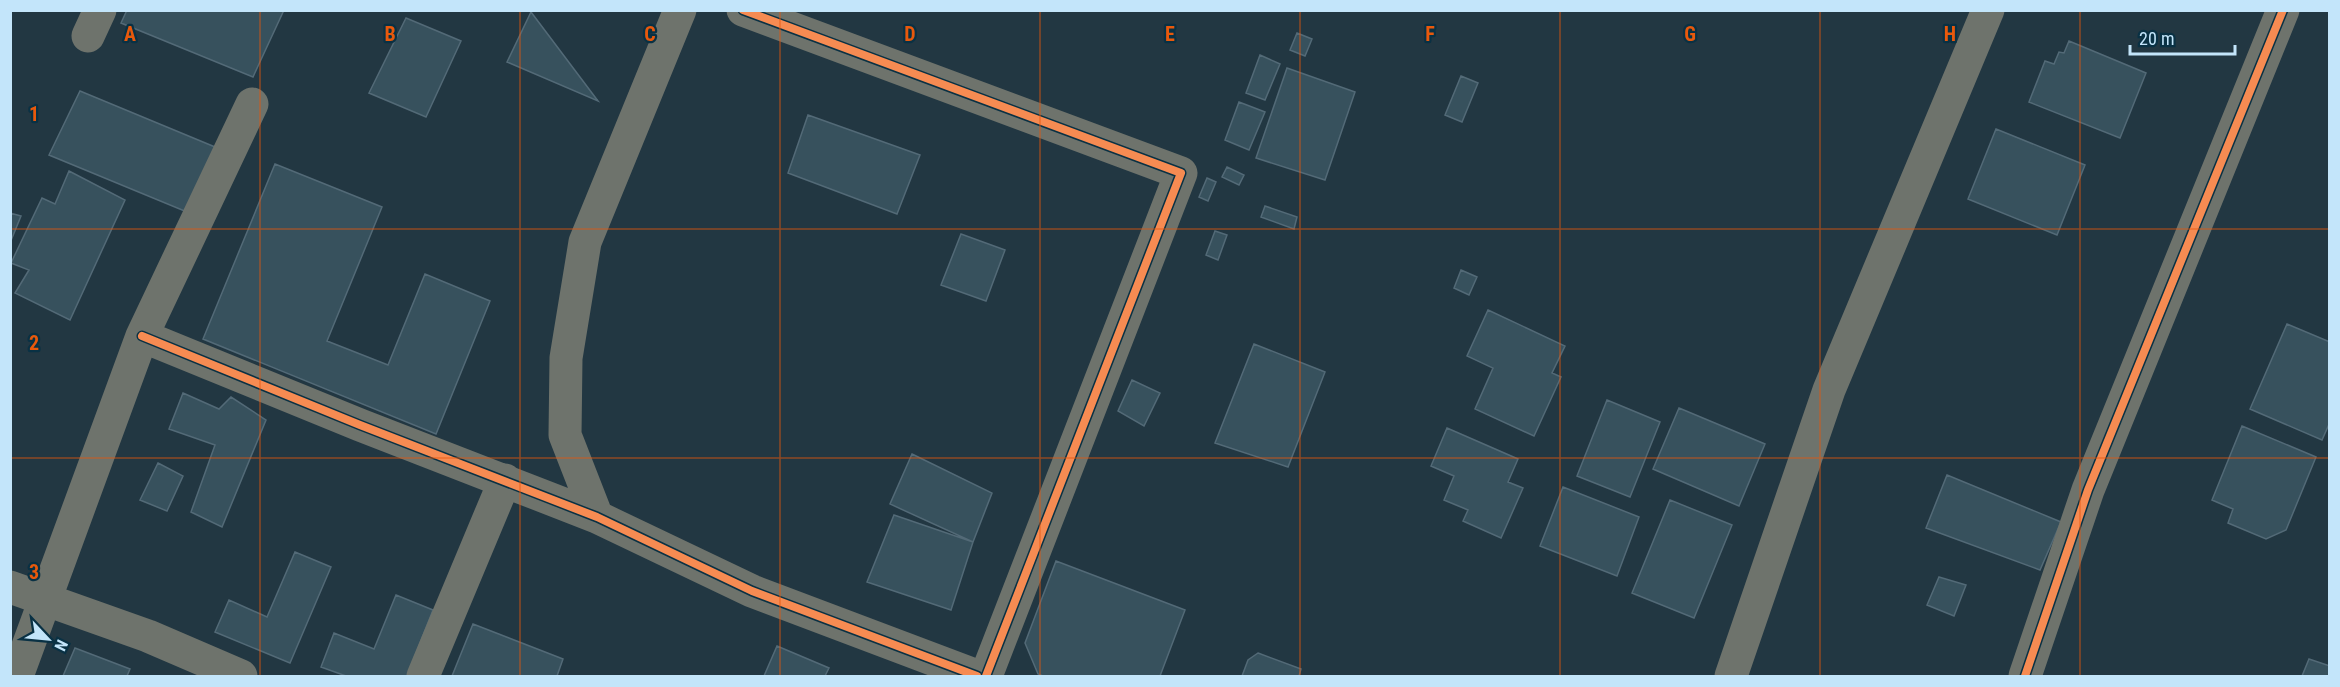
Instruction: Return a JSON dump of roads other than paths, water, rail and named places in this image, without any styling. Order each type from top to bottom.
[{"type":"street","points":[[597,517],[565,435],[566,358],[583,253],[585,242],[680,10]]},
{"type":"street","points":[[743,10],[1182,173],[986,676]]},
{"type":"street","points":[[1731,676],[1830,390],[1988,10]]},
{"type":"street","points":[[2025,676],[2088,490],[2283,10]]},
{"type":"street","points":[[17,676],[142,336],[252,104]]},
{"type":"street","points":[[142,336],[360,425],[597,517],[752,591],[977,676]]},
{"type":"street","points":[[423,676],[505,480]]},
{"type":"street","points":[[10,587],[148,636],[241,676]]}]
